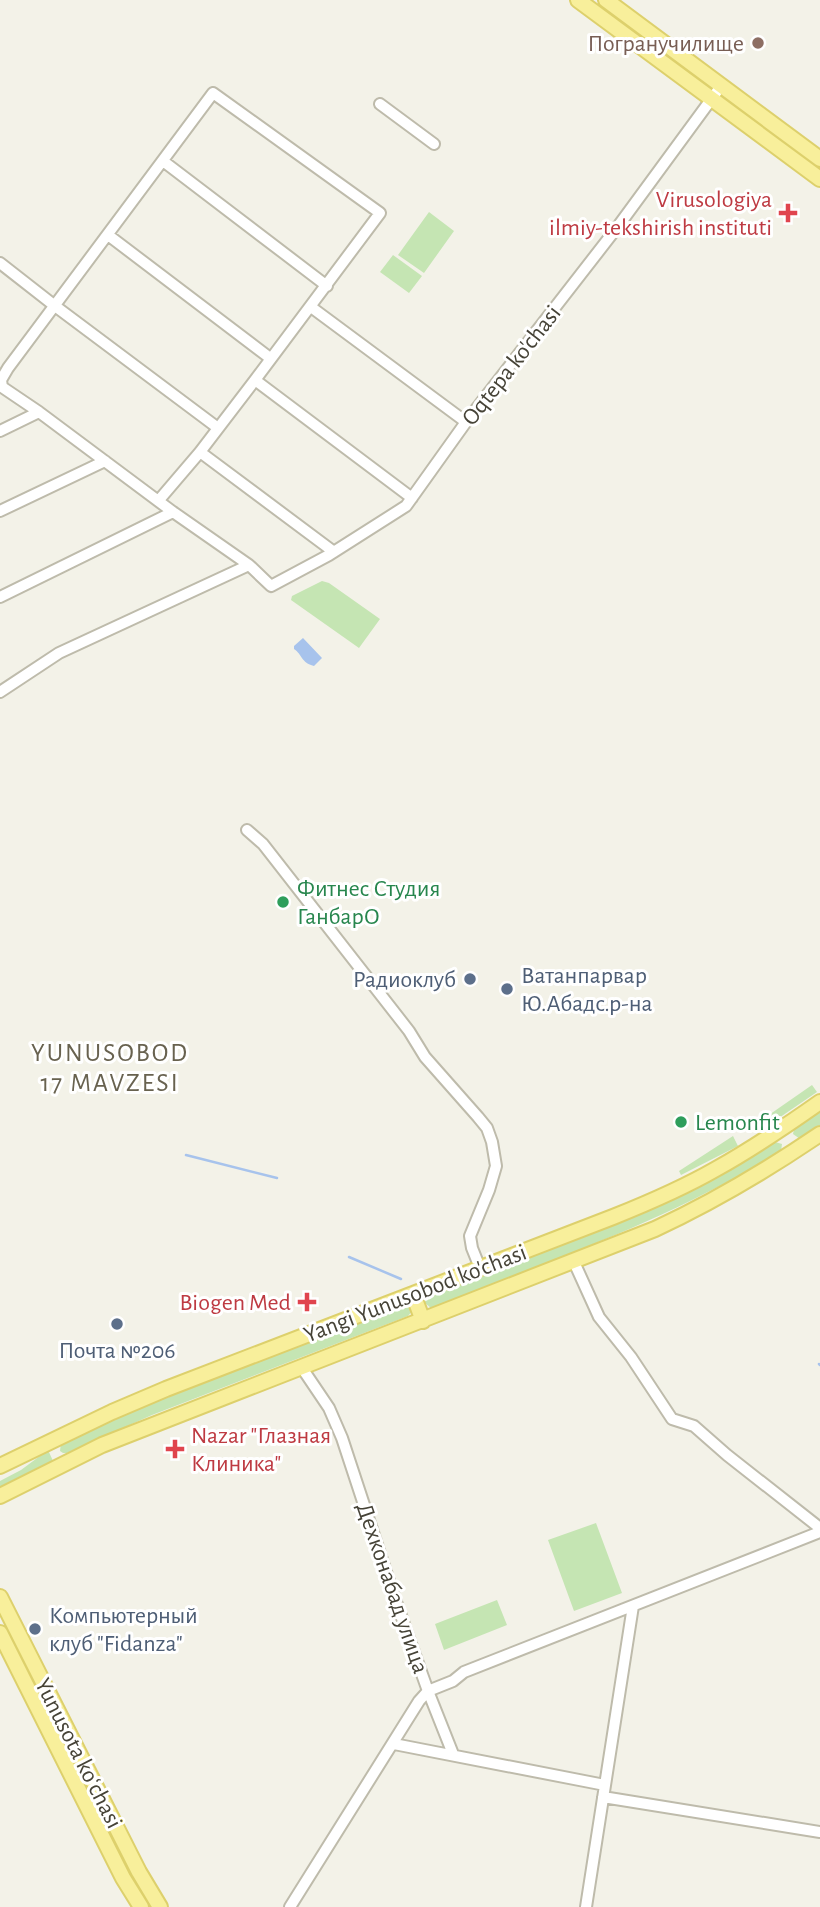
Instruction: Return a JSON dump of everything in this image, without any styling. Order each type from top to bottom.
[{"type":"main road","points":[[578,0],[820,179]]},
{"type":"main road","points":[[606,0],[820,159]]},
{"type":"main road","points":[[665,65],[667,55],[675,51]]},
{"type":"main road","name":"Yangi Yunusobod ko'chasi","points":[[0,1466],[175,1385],[664,1195],[729,1162],[820,1102]]},
{"type":"main road","points":[[780,1130],[796,1150]]},
{"type":"main road","name":"Yangi Yunusobod ko'chasi","points":[[0,1496],[102,1445],[644,1234],[751,1179],[820,1134]]},
{"type":"main road","points":[[413,1294],[423,1321]]},
{"type":"main road","points":[[56,1438],[55,1457],[67,1462]]},
{"type":"main road","name":"Yunusota koʻchasi","points":[[0,1597],[139,1872],[160,1907]]},
{"type":"main road","name":"Yunusota koʻchasi","points":[[0,1633],[123,1878],[141,1907]]},
{"type":"street","name":"Oqtepa ko'chasi","points":[[249,565],[271,586],[334,552],[406,506],[466,422],[619,225],[721,86]]},
{"type":"street","points":[[159,500],[256,380],[380,213],[213,93],[1,380],[2,387],[249,565]]},
{"type":"street","points":[[380,103],[434,144]]},
{"type":"street","points":[[163,161],[327,286]]},
{"type":"street","points":[[108,235],[270,358]]},
{"type":"street","points":[[0,263],[218,428]]},
{"type":"street","points":[[311,307],[466,422]]},
{"type":"street","points":[[256,380],[412,498]]},
{"type":"street","points":[[0,431],[39,412]]},
{"type":"street","points":[[200,452],[334,552]]},
{"type":"street","points":[[0,511],[105,461]]},
{"type":"street","points":[[0,597],[173,512]]},
{"type":"street","points":[[0,692],[59,653],[249,565]]},
{"type":"street","points":[[247,830],[263,844],[409,1031],[425,1058],[487,1128],[496,1166],[470,1236],[480,1268]]},
{"type":"street","points":[[433,1706],[464,1672],[820,1530],[694,1426],[672,1419],[631,1357],[599,1317],[574,1262]]},
{"type":"street","name":"Дехконабад улица","points":[[290,1907],[419,1701],[428,1691],[342,1438],[329,1408],[302,1367]]},
{"type":"street","points":[[586,1907],[633,1606]]},
{"type":"street","points":[[453,1681],[428,1691],[453,1754]]},
{"type":"street","points":[[394,1744],[605,1785]]},
{"type":"street","points":[[603,1797],[820,1832]]},
{"type":"green space","points":[[429,212],[454,231],[424,273],[398,255]]},
{"type":"green space","points":[[393,255],[422,276],[409,293],[380,272]]},
{"type":"green space","points":[[322,581],[329,583],[380,619],[359,648],[291,600],[292,596]]},
{"type":"green space","points":[[812,1085],[817,1092],[757,1133],[753,1126]]},
{"type":"green space","points":[[820,1111],[820,1125],[800,1139],[793,1134],[794,1129]]},
{"type":"green space","points":[[733,1136],[738,1146],[681,1175],[679,1171]]},
{"type":"green space","points":[[775,1142],[782,1144],[781,1151],[697,1198],[654,1218],[431,1308],[425,1303],[426,1297],[649,1210],[722,1174]]},
{"type":"green space","points":[[404,1305],[411,1306],[412,1311],[408,1316],[152,1415],[67,1453],[60,1451],[61,1443],[104,1422]]},
{"type":"green space","points":[[48,1450],[53,1461],[0,1488],[0,1481],[21,1470]]},
{"type":"green space","points":[[596,1523],[622,1593],[574,1611],[548,1540]]},
{"type":"green space","points":[[497,1600],[507,1625],[444,1650],[435,1624]]},
{"type":"water","points":[[303,638],[322,658],[314,666],[307,663],[294,649]]},
{"type":"waterway","points":[[186,1155],[277,1178]]},
{"type":"waterway","points":[[349,1257],[401,1279]]},
{"type":"place","name":"Погранучилище","points":[[758,43]]},
{"type":"place","name":"Virusologiya ilmiy-tekshirish instituti","points":[[788,213]]},
{"type":"place","name":"Фитнес Студия ГанбарО","points":[[283,902]]},
{"type":"place","name":"Радиоклуб","points":[[470,979]]},
{"type":"place","name":"Ватанпарвар Ю.Абадс.р-на","points":[[507,989]]},
{"type":"place","name":"Lemonfit","points":[[681,1122]]},
{"type":"place","name":"Biogen Med","points":[[307,1302]]},
{"type":"place","name":"Почта №206","points":[[117,1324]]},
{"type":"place","name":"Nazar \"Глазная Клиника\"","points":[[175,1449]]},
{"type":"place","name":"Компьютерный клуб \"Fidanza\"","points":[[35,1629]]},
{"type":"district","name":"YUNUSOBOD 17 MAVZESI","points":[[110,1067]]}]
